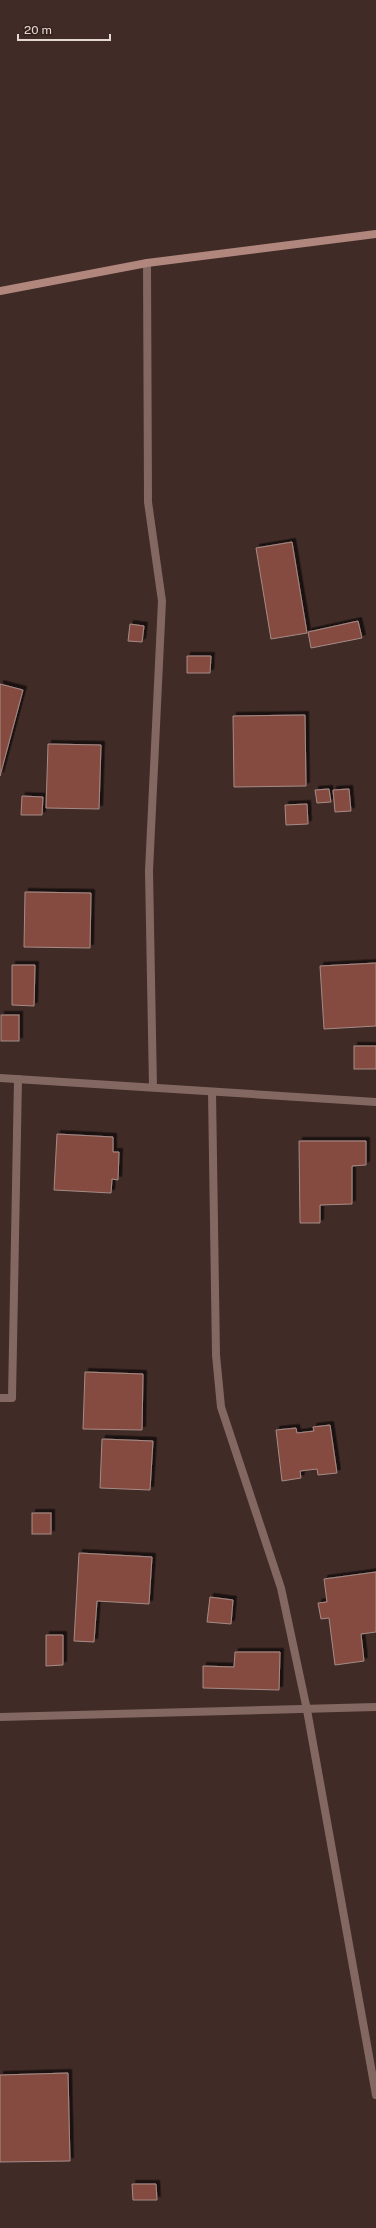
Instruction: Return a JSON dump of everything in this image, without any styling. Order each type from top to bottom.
[{"type":"street","points":[[0,291],[147,263],[376,234]]},
{"type":"street","points":[[147,263],[148,502],[162,601],[149,871],[153,1087]]},
{"type":"street","points":[[0,1078],[376,1102]]},
{"type":"street","points":[[0,1398],[12,1398],[18,1079]]},
{"type":"street","points":[[212,1092],[216,1356],[221,1407],[281,1588],[307,1710],[376,2095]]},
{"type":"street","points":[[0,1717],[376,1707]]},
{"type":"building","points":[[292,542],[307,633],[271,639],[256,548]]},
{"type":"building","points":[[358,621],[362,638],[311,648],[308,632]]},
{"type":"building","points":[[130,624],[144,626],[142,642],[128,641]]},
{"type":"building","points":[[187,656],[211,656],[210,673],[187,673]]},
{"type":"building","points":[[0,684],[23,690],[0,776]]},
{"type":"building","points":[[305,715],[306,786],[234,787],[233,716]]},
{"type":"building","points":[[48,744],[101,745],[99,809],[46,808]]},
{"type":"building","points":[[329,789],[331,802],[317,803],[315,790]]},
{"type":"building","points":[[349,789],[351,811],[335,812],[333,790]]},
{"type":"building","points":[[22,796],[43,797],[42,815],[21,815]]},
{"type":"building","points":[[307,804],[308,824],[286,825],[285,805]]},
{"type":"building","points":[[25,892],[91,893],[90,948],[24,947]]},
{"type":"building","points":[[376,963],[376,1026],[324,1029],[320,966]]},
{"type":"building","points":[[12,965],[35,965],[34,1006],[12,1005]]},
{"type":"building","points":[[1,1015],[19,1015],[19,1041],[1,1041]]},
{"type":"building","points":[[354,1046],[376,1046],[376,1069],[354,1069]]},
{"type":"building","points":[[57,1134],[113,1137],[113,1152],[119,1152],[118,1180],[112,1179],[111,1193],[54,1190]]},
{"type":"building","points":[[299,1141],[366,1141],[366,1165],[352,1166],[352,1204],[320,1205],[320,1223],[300,1223]]},
{"type":"building","points":[[85,1372],[143,1374],[142,1430],[83,1429]]},
{"type":"building","points":[[330,1425],[337,1473],[318,1475],[317,1469],[300,1471],[301,1478],[282,1481],[276,1430],[296,1428],[297,1433],[314,1431],[313,1427]]},
{"type":"building","points":[[102,1439],[153,1441],[150,1490],[100,1488]]},
{"type":"building","points":[[32,1513],[51,1513],[51,1534],[32,1534]]},
{"type":"building","points":[[79,1553],[152,1557],[149,1604],[97,1601],[94,1642],[74,1641]]},
{"type":"building","points":[[376,1572],[376,1632],[361,1634],[364,1661],[335,1665],[329,1618],[321,1619],[318,1603],[327,1602],[324,1579]]},
{"type":"building","points":[[210,1597],[233,1600],[231,1624],[207,1622]]},
{"type":"building","points":[[46,1635],[63,1635],[63,1665],[46,1666]]},
{"type":"building","points":[[235,1652],[280,1652],[279,1690],[203,1688],[203,1666],[234,1667]]},
{"type":"building","points":[[68,2073],[70,2161],[0,2162],[0,2075]]},
{"type":"building","points":[[132,2184],[156,2184],[157,2200],[133,2200]]}]
